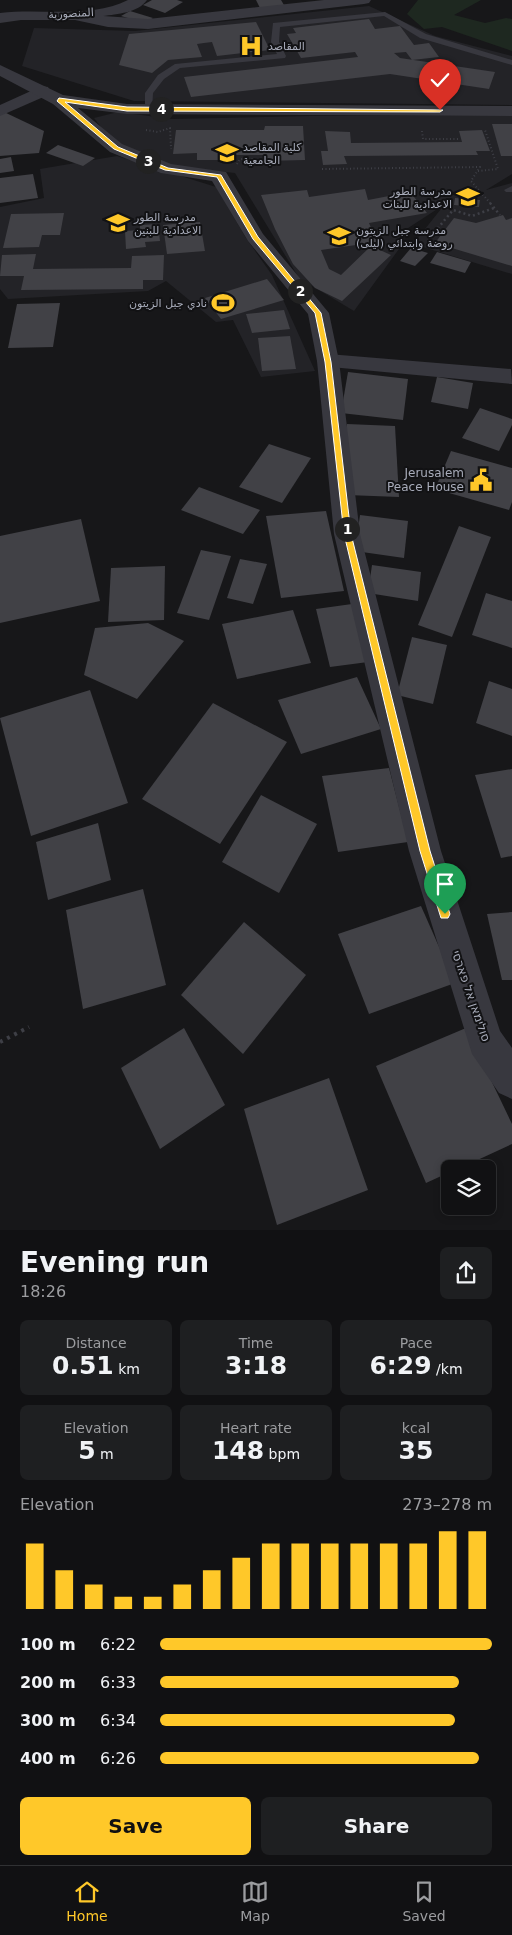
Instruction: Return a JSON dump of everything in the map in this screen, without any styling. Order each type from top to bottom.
[{"type":"street","name":"المنصورية","points":[[0,18],[21,15],[74,15],[122,9],[140,0]]},
{"type":"street","points":[[74,15],[108,22],[148,24],[364,0]]},
{"type":"street","points":[[0,70],[50,95],[127,109],[512,111]]},
{"type":"street","points":[[0,111],[50,95]]},
{"type":"street","name":"סולימאן אל פארסי","points":[[50,95],[116,148],[167,169],[219,176],[256,237],[318,313],[328,362],[347,534],[425,851],[484,1041],[512,1080]]},
{"type":"street","points":[[328,362],[512,377]]},
{"type":"lane","points":[[149,109],[150,93],[161,77],[178,66],[282,56],[275,42],[276,25],[385,14],[423,36],[512,63]]},
{"type":"path","points":[[477,172],[498,169],[485,129]]},
{"type":"path","points":[[422,131],[422,139],[458,140]]},
{"type":"path","points":[[322,169],[480,167],[471,181],[500,215]]},
{"type":"path","points":[[428,240],[453,210],[472,216],[494,208]]},
{"type":"path","points":[[0,1042],[29,1027]]},
{"type":"shaded area","points":[[418,0],[481,0],[454,15],[485,23],[506,18],[512,19],[512,51],[442,27],[424,29],[407,14]]},
{"type":"shaded area","name":"المقاصد","points":[[369,6],[435,36],[512,56],[512,105],[134,101],[22,66],[34,28],[135,31]]},
{"type":"shaded area","points":[[118,112],[172,119],[310,116],[512,116],[512,174],[486,190],[512,183],[512,274],[413,244],[445,204],[405,230],[404,242],[354,311],[299,278],[235,173],[173,166],[111,140],[94,118]]},
{"type":"shaded area","name":"مدرسة الطور الاعدادية للبنين","points":[[117,156],[216,187],[246,238],[272,275],[315,371],[261,377],[233,320],[216,322],[166,281],[148,291],[8,299],[0,289],[0,207],[44,198],[40,169]]},
{"type":"building","points":[[152,0],[177,0],[183,2],[165,13],[143,5]]},
{"type":"building","points":[[256,0],[281,0],[284,5],[260,8]]},
{"type":"building","points":[[130,11],[153,18],[145,23],[121,16]]},
{"type":"building","points":[[369,19],[375,29],[400,26],[414,45],[429,43],[439,57],[413,60],[495,72],[489,89],[390,74],[191,97],[184,77],[358,57],[355,52],[301,58],[287,34],[296,33],[293,28]],"holes":[[[406,52],[412,60],[400,58],[394,53]]]},
{"type":"building","points":[[256,22],[270,50],[217,56],[212,42],[197,44],[202,57],[168,60],[152,73],[119,65],[129,34]]},
{"type":"building","points":[[4,112],[44,131],[39,153],[0,156],[0,113]]},
{"type":"building","points":[[492,124],[512,124],[512,156],[501,156]]},
{"type":"building","points":[[265,126],[303,126],[305,160],[264,161],[263,155],[236,155],[236,160],[197,160],[197,153],[173,154],[176,130],[264,130]]},
{"type":"building","points":[[482,130],[490,151],[476,151],[478,155],[344,156],[347,164],[323,165],[321,151],[328,151],[325,131],[350,132],[351,143],[462,142],[459,131]]},
{"type":"building","points":[[58,145],[95,158],[83,166],[46,153]]},
{"type":"building","points":[[11,157],[14,171],[0,173],[0,159]]},
{"type":"building","points":[[33,174],[38,198],[0,203],[0,178]]},
{"type":"building","points":[[365,189],[368,200],[410,192],[427,213],[369,223],[377,242],[321,250],[329,269],[341,275],[371,246],[391,255],[342,301],[315,288],[293,264],[275,229],[261,195],[307,190],[309,197]]},
{"type":"building","points":[[455,198],[480,200],[479,207],[454,205]]},
{"type":"building","points":[[64,213],[60,235],[42,235],[39,247],[3,248],[11,214]]},
{"type":"building","points":[[503,215],[506,220],[512,218],[512,266],[435,243],[454,218],[476,223]]},
{"type":"building","points":[[200,222],[205,251],[167,254],[163,225]]},
{"type":"building","points":[[158,224],[160,241],[145,242],[146,247],[126,249],[125,231],[140,230],[140,225]]},
{"type":"building","points":[[411,248],[428,253],[415,266],[400,261]]},
{"type":"building","points":[[437,252],[471,262],[465,273],[430,263]]},
{"type":"building","points":[[36,254],[33,269],[131,268],[132,256],[164,255],[163,280],[143,280],[143,289],[21,290],[24,276],[0,276],[2,255]]},
{"type":"building","points":[[267,279],[284,300],[221,319],[205,298]]},
{"type":"building","points":[[60,303],[53,347],[8,348],[17,304]]},
{"type":"building","points":[[284,310],[290,329],[252,333],[246,314]]},
{"type":"building","points":[[290,336],[296,369],[262,371],[258,338]]},
{"type":"building","points":[[348,372],[408,379],[403,420],[341,413]]},
{"type":"building","points":[[437,377],[473,383],[468,409],[431,402]]},
{"type":"building","points":[[480,408],[512,419],[512,425],[499,451],[462,438]]},
{"type":"building","points":[[347,424],[395,426],[399,497],[347,495]]},
{"type":"building","points":[[269,444],[311,458],[282,503],[239,487]]},
{"type":"building","points":[[451,451],[512,468],[512,502],[509,510],[435,489]]},
{"type":"building","points":[[199,487],[260,510],[243,534],[181,510]]},
{"type":"building","points":[[326,511],[344,591],[281,598],[266,516]]},
{"type":"building","points":[[360,515],[408,521],[404,558],[355,551]]},
{"type":"building","points":[[81,519],[100,601],[0,623],[0,536]]},
{"type":"building","points":[[459,526],[491,537],[452,637],[418,625]]},
{"type":"building","points":[[201,550],[231,556],[209,620],[177,613]]},
{"type":"building","points":[[240,559],[267,564],[253,604],[227,598]]},
{"type":"building","points":[[372,565],[421,572],[418,601],[368,593]]},
{"type":"building","points":[[165,566],[164,620],[108,622],[111,568]]},
{"type":"building","points":[[486,593],[512,601],[512,648],[472,635]]},
{"type":"building","points":[[352,604],[368,662],[330,667],[316,609]]},
{"type":"building","points":[[293,610],[311,663],[237,679],[222,624]]},
{"type":"building","points":[[148,623],[184,641],[137,699],[84,675],[95,628]]},
{"type":"building","points":[[412,637],[447,645],[433,704],[397,695]]},
{"type":"building","points":[[357,677],[381,729],[301,754],[278,700]]},
{"type":"building","points":[[489,681],[512,689],[512,736],[476,723]]},
{"type":"building","points":[[90,690],[128,803],[31,836],[0,718]]},
{"type":"building","points":[[213,703],[287,742],[220,844],[142,799]]},
{"type":"building","points":[[389,768],[408,842],[338,852],[322,776]]},
{"type":"building","points":[[512,769],[512,856],[501,858],[475,775]]},
{"type":"building","points":[[261,795],[317,824],[279,893],[222,862]]},
{"type":"building","points":[[98,823],[111,880],[48,900],[36,842]]},
{"type":"building","points":[[143,889],[166,985],[83,1009],[66,910]]},
{"type":"building","points":[[421,906],[455,983],[369,1014],[338,934]]},
{"type":"building","points":[[512,912],[512,980],[502,980],[487,914]]},
{"type":"building","points":[[244,922],[306,975],[243,1054],[181,995]]},
{"type":"building","points":[[184,1028],[225,1105],[160,1149],[121,1068]]},
{"type":"building","points":[[466,1028],[512,1124],[512,1144],[477,1160],[441,1160],[441,1176],[426,1183],[376,1066]]},
{"type":"building","points":[[329,1078],[368,1190],[277,1225],[244,1109]]},
{"type":"place","name":"المقاصد","points":[[251,46]]},
{"type":"place","name":"كلية المقاصد الجامعية","points":[[227,153]]},
{"type":"place","name":"مدرسة الطور الاعدادية للبنات","points":[[468,197]]},
{"type":"place","name":"مدرسة الطور الاعدادية للبنين","points":[[118,223]]},
{"type":"place","name":"مدرسة جبل الزيتون (ليلى) روضة وابتدائي","points":[[339,236]]},
{"type":"place","name":"نادي جبل الزيتون","points":[[223,303]]},
{"type":"place","name":"Jerusalem Peace House","points":[[481,480]]},
{"type":"route","points":[[440,110],[127,109],[59,100],[116,148],[167,169],[219,176],[256,237],[318,313],[328,362],[347,534],[425,851],[445,914]]}]
